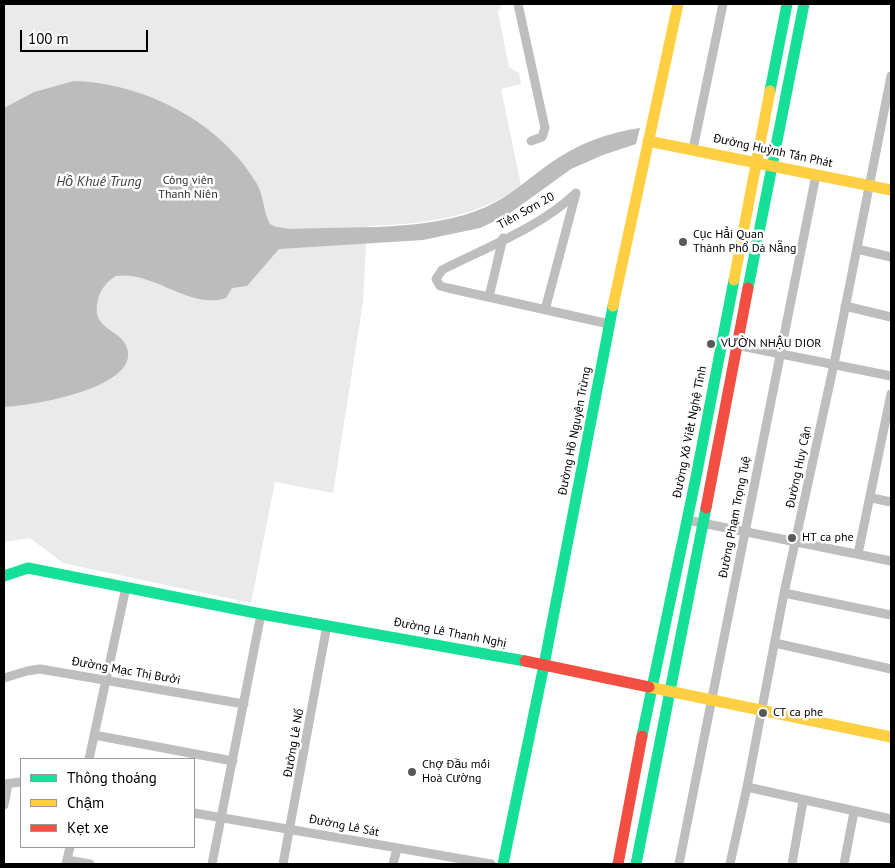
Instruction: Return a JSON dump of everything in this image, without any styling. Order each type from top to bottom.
[{"type":"main road","name":"Đường Hồ Nguyên Trừng","points":[[503,864],[544,665],[610,324],[678,4]]},
{"type":"main road","name":"Đường Xô Viết Nghệ Tĩnh","points":[[618,864],[651,688],[687,520],[787,4]]},
{"type":"main road","points":[[636,864],[668,692],[739,346],[804,4]]},
{"type":"main road","name":"Đường Huỳnh Tấn Phát","points":[[648,141],[891,190]]},
{"type":"main road","name":"Đường Lê Thanh Nghị","points":[[4,576],[28,568],[261,614],[544,665],[891,737]]},
{"type":"street","points":[[518,4],[545,130],[542,137],[531,141]]},
{"type":"street","points":[[693,149],[723,4]]},
{"type":"street","name":"Đường Huy Cận","points":[[730,864],[748,787],[784,593],[834,364],[868,185],[887,115],[891,76]]},
{"type":"street","name":"Đường Phạm Trọng Tuệ","points":[[679,864],[816,175]]},
{"type":"street","name":"Tiên Sơn 20","points":[[490,297],[440,286],[436,279],[442,270],[563,205],[576,193],[546,310]]},
{"type":"street","points":[[503,238],[490,297],[610,324]]},
{"type":"street","points":[[856,249],[891,257]]},
{"type":"street","points":[[845,306],[891,317]]},
{"type":"street","points":[[721,342],[891,376]]},
{"type":"street","points":[[858,554],[872,498],[891,394]]},
{"type":"street","points":[[882,444],[891,446]]},
{"type":"street","points":[[872,498],[891,502]]},
{"type":"street","points":[[687,520],[891,562]]},
{"type":"street","points":[[89,758],[126,587]]},
{"type":"street","points":[[784,593],[891,615]]},
{"type":"street","points":[[212,864],[261,614]]},
{"type":"street","name":"Đường Lê Nổ","points":[[283,864],[291,829],[327,625]]},
{"type":"street","points":[[775,642],[891,668]]},
{"type":"street","name":"Đường Mạc Thị Bưởi","points":[[4,678],[40,669],[244,704]]},
{"type":"street","points":[[94,735],[233,761]]},
{"type":"street","points":[[4,805],[5,784],[20,782]]},
{"type":"street","points":[[748,787],[803,801],[891,819]]},
{"type":"street","points":[[792,864],[803,801]]},
{"type":"street","points":[[844,864],[854,812]]},
{"type":"street","name":"Đường Lê Sát","points":[[195,813],[491,864]]},
{"type":"street","points":[[70,848],[67,862],[90,864]]},
{"type":"street","points":[[393,864],[398,849]]},
{"type":"green space","name":"Công viên Thanh Niên","points":[[4,4],[502,4],[498,12],[509,67],[519,73],[521,84],[501,89],[521,185],[486,205],[467,212],[408,224],[367,226],[363,302],[333,493],[275,482],[251,603],[63,563],[30,538],[4,542]]},
{"type":"water","name":"Hồ Khuê Trung","points":[[74,81],[100,83],[127,89],[153,98],[178,110],[202,125],[223,142],[242,162],[257,184],[270,224],[276,227],[291,229],[416,224],[464,215],[503,198],[559,157],[581,145],[604,136],[640,128],[636,144],[603,155],[571,169],[506,216],[480,228],[423,240],[279,249],[247,286],[232,288],[226,298],[212,300],[198,299],[185,295],[144,279],[116,276],[102,290],[97,308],[98,317],[102,323],[121,338],[125,344],[128,352],[125,365],[114,376],[78,393],[35,403],[4,407],[4,108],[34,92]]},
{"type":"traffic: fast","points":[[770,91],[787,4]]},
{"type":"traffic: fast","points":[[748,288],[804,4]]},
{"type":"traffic: fast","points":[[642,736],[696,477],[734,280]]},
{"type":"traffic: fast","points":[[503,864],[544,665],[613,306]]},
{"type":"traffic: fast","points":[[636,864],[706,508]]},
{"type":"traffic: fast","points":[[4,576],[28,568],[261,614],[525,661]]},
{"type":"traffic: slow","points":[[613,306],[678,4]]},
{"type":"traffic: slow","points":[[734,280],[770,91]]},
{"type":"traffic: slow","points":[[648,141],[891,190]]},
{"type":"traffic: slow","points":[[649,687],[891,737]]},
{"type":"traffic: jam","points":[[706,508],[748,288]]},
{"type":"traffic: jam","points":[[525,661],[649,687]]},
{"type":"traffic: jam","points":[[618,864],[642,736]]},
{"type":"place","name":"Cục Hẳi Quan Thành Phổ Dà Nẵng","points":[[683,242]]},
{"type":"place","name":"VƯỜN NHẬU DIOR","points":[[711,344]]},
{"type":"place","name":"HT ca phe","points":[[792,538]]},
{"type":"place","name":"CT ca phe","points":[[763,713]]},
{"type":"place","name":"Chợ Đầu mối Hoà Cường","points":[[412,772]]}]
